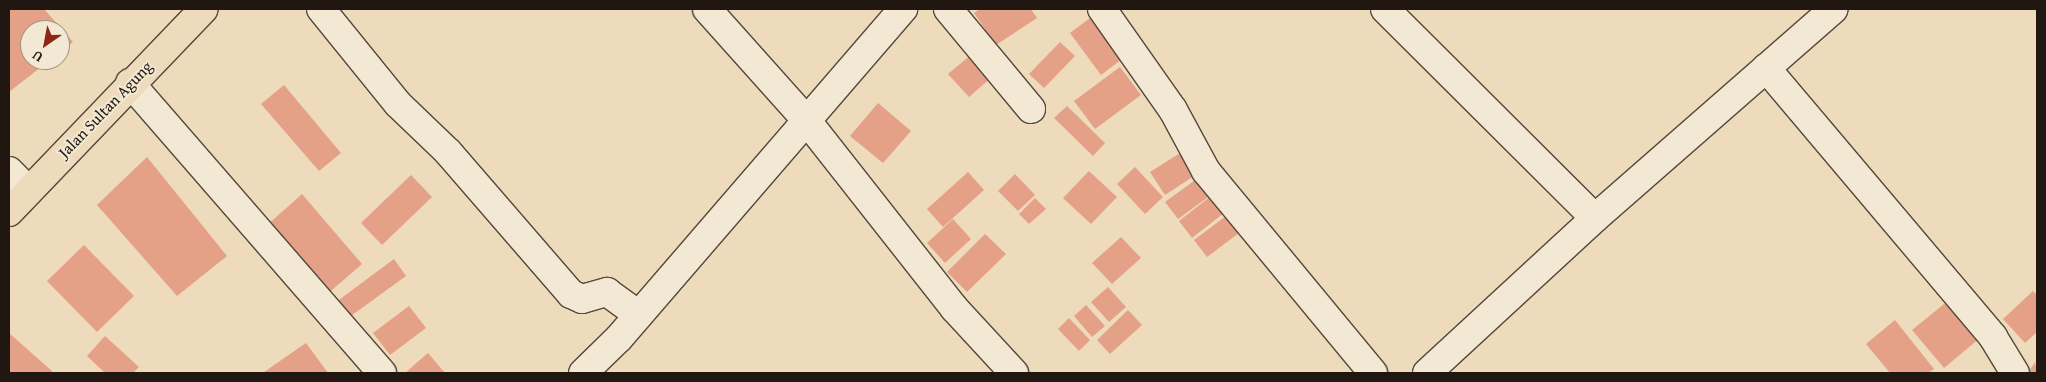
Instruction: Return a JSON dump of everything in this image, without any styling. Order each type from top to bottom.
[{"type":"highway","name":"Jalan Sultan Agung","points":[[9,212],[198,11]]},
{"type":"street","points":[[322,9],[398,104],[448,152],[571,294],[582,299],[607,292],[631,307]]},
{"type":"street","points":[[707,9],[798,112],[955,309],[1014,373]]},
{"type":"street","points":[[583,373],[631,307],[798,112],[902,9]]},
{"type":"street","points":[[948,9],[1031,109]]},
{"type":"street","points":[[1102,9],[1173,110],[1221,191],[1373,373]]},
{"type":"street","points":[[1385,9],[1594,218]]},
{"type":"street","points":[[1427,373],[1594,218],[1834,9]]},
{"type":"street","points":[[1766,68],[1993,337],[2015,373]]},
{"type":"street","points":[[130,83],[382,373]]},
{"type":"street","points":[[9,171],[28,190]]},
{"type":"building","points":[[9,9],[44,9],[54,20],[20,20],[20,70],[37,70],[9,92]]},
{"type":"building","points":[[980,9],[1031,9],[1037,18],[996,45],[974,13]]},
{"type":"building","points":[[1094,15],[1126,56],[1101,75],[1070,33]]},
{"type":"building","points":[[1060,42],[1075,56],[1044,88],[1029,74]]},
{"type":"building","points":[[972,54],[992,77],[969,97],[948,74]]},
{"type":"building","points":[[1120,67],[1141,95],[1095,129],[1074,101]]},
{"type":"building","points":[[284,85],[341,153],[319,171],[261,104]]},
{"type":"building","points":[[878,103],[911,131],[883,163],[850,136]]},
{"type":"building","points":[[1067,106],[1105,143],[1093,156],[1054,118]]},
{"type":"building","points":[[1185,150],[1200,172],[1165,195],[1150,172]]},
{"type":"building","points":[[147,157],[227,256],[177,296],[97,205]]},
{"type":"building","points":[[1135,167],[1163,197],[1145,214],[1117,184]]},
{"type":"building","points":[[1089,171],[1117,197],[1091,224],[1063,198]]},
{"type":"building","points":[[968,172],[984,190],[943,227],[927,209]]},
{"type":"building","points":[[1015,174],[1035,195],[1018,211],[998,191]]},
{"type":"building","points":[[411,175],[432,197],[382,245],[361,223]]},
{"type":"building","points":[[1198,178],[1211,195],[1178,219],[1165,202]]},
{"type":"building","points":[[302,194],[362,264],[325,296],[265,227]]},
{"type":"building","points":[[1211,196],[1224,213],[1192,238],[1179,221]]},
{"type":"building","points":[[1035,198],[1046,209],[1029,224],[1019,214]]},
{"type":"building","points":[[1226,216],[1239,233],[1207,257],[1194,240]]},
{"type":"building","points":[[953,219],[971,239],[945,263],[927,243]]},
{"type":"building","points":[[985,234],[1006,254],[967,292],[947,272]]},
{"type":"building","points":[[1121,237],[1141,258],[1112,284],[1092,263]]},
{"type":"building","points":[[84,245],[134,296],[97,332],[47,281]]},
{"type":"building","points":[[394,259],[406,276],[344,321],[332,305]]},
{"type":"building","points":[[1108,287],[1126,307],[1109,322],[1091,302]]},
{"type":"building","points":[[2033,291],[2037,295],[2037,332],[2025,343],[2003,319]]},
{"type":"building","points":[[1949,300],[1980,338],[1944,368],[1912,330]]},
{"type":"building","points":[[1086,305],[1105,326],[1092,337],[1074,316]]},
{"type":"building","points":[[409,306],[426,328],[390,355],[373,333]]},
{"type":"building","points":[[1128,310],[1142,325],[1110,354],[1097,340]]},
{"type":"building","points":[[1069,318],[1090,340],[1079,351],[1058,329]]},
{"type":"building","points":[[1895,320],[1934,369],[1928,373],[1890,373],[1866,344]]},
{"type":"building","points":[[9,333],[52,371],[50,373],[9,373]]},
{"type":"building","points":[[105,336],[139,367],[133,373],[105,373],[87,356]]},
{"type":"building","points":[[306,343],[328,373],[264,372]]},
{"type":"building","points":[[428,353],[445,373],[405,373]]},
{"type":"building","points":[[2035,362],[2037,373],[2028,373]]}]
